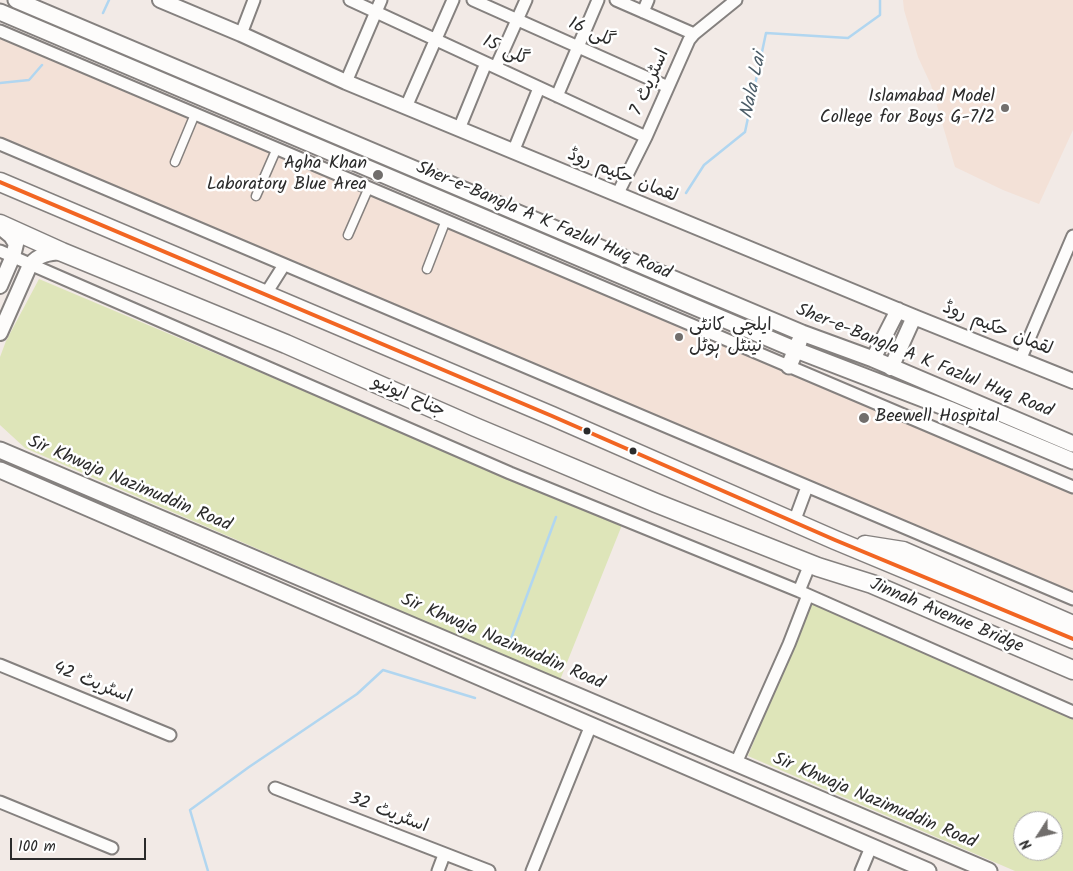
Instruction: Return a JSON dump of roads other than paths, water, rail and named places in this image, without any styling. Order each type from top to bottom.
[{"type":"main road","name":"Sher-e-Bangla A K Fazlul Huq Road","points":[[16,0],[802,333],[873,359],[1073,444]]},
{"type":"main road","name":"Sher-e-Bangla A K Fazlul Huq Road","points":[[0,12],[796,350],[949,409],[1073,462]]},
{"type":"main road","points":[[346,159],[354,144]]},
{"type":"main road","points":[[0,182],[543,413],[835,540],[903,551],[1073,625]]},
{"type":"main road","name":"جناح ایونیو","points":[[0,226],[286,344],[475,428],[656,503],[814,565]]},
{"type":"main road","points":[[789,366],[802,333]]},
{"type":"main road","name":"Sir Khwaja Nazimuddin Road","points":[[2,449],[989,871]]},
{"type":"main road","name":"Sir Khwaja Nazimuddin Road","points":[[0,470],[928,871]]},
{"type":"main road","name":"Jinnah Avenue Bridge","points":[[835,540],[1073,639]]},
{"type":"main road","points":[[814,565],[887,603],[1073,682]]},
{"type":"main road","name":"Jinnah Avenue Bridge","points":[[814,565],[872,584],[1073,670]]},
{"type":"main road","points":[[808,819],[815,797]]},
{"type":"street","name":"لقمان حکیم روڈ","points":[[160,0],[241,34],[346,82],[513,152],[1020,360],[1072,378]]},
{"type":"street","points":[[241,34],[254,0]]},
{"type":"street","name":"گلی 15","points":[[350,0],[646,137]]},
{"type":"street","points":[[346,82],[381,0]]},
{"type":"street","points":[[406,107],[454,0]]},
{"type":"street","name":"گلی 16","points":[[474,0],[668,87]]},
{"type":"street","points":[[459,129],[526,0]]},
{"type":"street","points":[[557,96],[598,0]]},
{"type":"street","points":[[616,0],[694,34]]},
{"type":"street","points":[[643,12],[648,0]]},
{"type":"street","name":"اسٹریٹ 7","points":[[617,195],[646,137],[689,40],[736,0]]},
{"type":"street","points":[[0,30],[1073,487]]},
{"type":"street","points":[[513,152],[539,88]]},
{"type":"street","points":[[175,162],[195,114]]},
{"type":"street","points":[[0,144],[1073,600]]},
{"type":"street","points":[[256,196],[277,148]]},
{"type":"street","points":[[338,174],[346,159]]},
{"type":"street","points":[[348,236],[368,187]]},
{"type":"street","points":[[427,269],[446,220]]},
{"type":"street","points":[[0,226],[14,240],[16,250],[0,286]]},
{"type":"street","points":[[1020,360],[1068,262],[1073,236]]},
{"type":"street","points":[[0,251],[510,474],[804,594],[1073,712]]},
{"type":"street","points":[[0,333],[30,265],[38,257],[62,252]]},
{"type":"street","points":[[265,295],[284,264]]},
{"type":"street","points":[[873,359],[898,310]]},
{"type":"street","points":[[891,368],[914,317]]},
{"type":"street","points":[[794,522],[807,487]]},
{"type":"street","points":[[736,763],[789,644],[814,565]]},
{"type":"street","name":"اسٹریٹ 42","points":[[0,665],[170,735]]},
{"type":"street","points":[[532,871],[591,725]]},
{"type":"street","name":"اسٹریٹ 32","points":[[275,788],[489,871]]},
{"type":"street","points":[[0,802],[112,848]]},
{"type":"street","points":[[861,871],[871,847]]},
{"type":"street","points":[[438,871],[444,855]]},
{"type":"waterway","points":[[103,13],[109,0]]},
{"type":"waterway","name":"Nala Lai","points":[[686,193],[704,165],[745,132],[766,33],[848,38],[880,15],[880,0]]},
{"type":"waterway","points":[[0,83],[29,80],[42,65]]},
{"type":"waterway","points":[[509,644],[556,517]]},
{"type":"waterway","points":[[208,871],[190,810],[249,767],[357,694],[383,670],[475,698]]},
{"type":"place","name":"Islamabad Model College for Boys G-7/2","points":[[1005,108]]},
{"type":"place","name":"Agha Khan Laboratory Blue Area","points":[[378,175]]},
{"type":"place","name":"ایلچی کانٹی نینٹل ہوٹل","points":[[679,337]]},
{"type":"place","name":"Beewell Hospital","points":[[864,418]]}]
